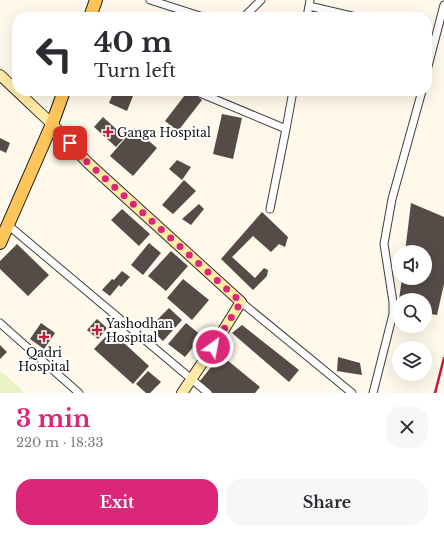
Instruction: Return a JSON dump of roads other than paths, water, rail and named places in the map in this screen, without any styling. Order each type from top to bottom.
[{"type":"main road","points":[[92,12],[96,0]]},
{"type":"main road","points":[[0,75],[12,86]]},
{"type":"main road","points":[[22,96],[52,124],[87,162],[241,302],[182,393]]},
{"type":"main road","points":[[0,243],[52,124],[62,96]]},
{"type":"street","points":[[150,0],[187,12]]},
{"type":"street","points":[[249,12],[261,0]]},
{"type":"street","points":[[309,3],[339,12]]},
{"type":"street","points":[[432,48],[444,5]]},
{"type":"street","points":[[207,96],[286,129]]},
{"type":"street","points":[[270,209],[292,96]]},
{"type":"street","points":[[373,393],[393,314],[393,302],[384,244],[392,199],[421,96]]},
{"type":"street","points":[[8,225],[208,393]]},
{"type":"street","points":[[241,302],[352,393]]},
{"type":"street","points":[[0,324],[79,393]]},
{"type":"railway","points":[[435,393],[444,358]]},
{"type":"place","name":"Ganga Hospital","points":[[108,132]]},
{"type":"place","name":"Yashodhan Hospital","points":[[97,330]]},
{"type":"place","name":"Qadri Hospital","points":[[44,337]]}]
